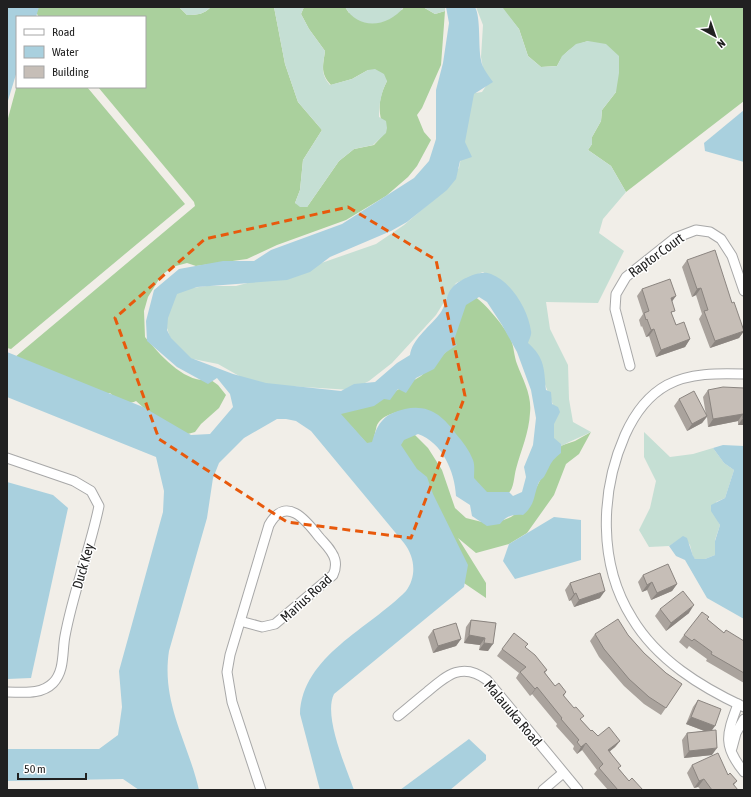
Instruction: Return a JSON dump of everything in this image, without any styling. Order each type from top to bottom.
[{"type":"street","name":"Raptor Court","points":[[630,366],[615,309],[616,294],[626,277],[675,238],[696,230],[710,232],[721,239],[732,256],[744,291]]},
{"type":"street","points":[[744,374],[707,375],[689,378],[668,384],[652,396],[636,414],[622,443],[610,479],[607,505],[607,541],[613,576],[621,598],[632,619],[649,642],[671,664],[741,706],[728,732],[729,744],[733,755],[744,772]]},
{"type":"street","name":"Duck Key","points":[[7,458],[74,481],[91,491],[99,506],[74,597],[58,678],[49,686],[37,691],[7,692]]},
{"type":"street","name":"Marius Road","points":[[240,621],[262,627],[275,624],[333,576],[336,564],[333,554],[299,514],[290,512],[282,513],[272,520],[269,525],[240,621],[228,661],[228,684],[232,702],[261,790]]},
{"type":"street","name":"Malauuka Road","points":[[398,716],[449,674],[464,671],[474,672],[487,680],[578,790]]},
{"type":"street","points":[[733,755],[733,740],[744,719]]},
{"type":"street","points":[[543,790],[563,773]]},
{"type":"highlighted area","points":[[348,207],[436,260],[465,396],[411,538],[287,522],[159,439],[115,318],[205,239]]},
{"type":"green space","points":[[36,7],[179,7],[187,15],[194,15],[200,14],[211,7],[274,7],[285,64],[298,102],[322,130],[303,160],[300,190],[295,203],[307,207],[339,161],[354,149],[374,145],[385,133],[380,113],[380,101],[387,81],[368,70],[352,79],[331,85],[325,77],[323,69],[325,51],[309,29],[301,14],[304,7],[345,7],[349,13],[402,10],[404,7],[423,7],[435,14],[445,11],[441,65],[422,108],[417,115],[424,132],[431,140],[417,166],[408,177],[386,196],[346,220],[277,245],[247,259],[196,266],[187,263],[172,267],[161,276],[148,297],[144,311],[145,337],[174,367],[192,378],[211,380],[218,385],[226,395],[219,408],[201,424],[195,432],[177,437],[136,401],[125,403],[110,393],[94,395],[8,363],[195,206],[194,202],[99,88],[146,88],[146,16],[38,16],[35,11]]},
{"type":"green space","points":[[179,7],[211,7],[200,14],[187,15]]},
{"type":"green space","points":[[274,7],[304,7],[301,14],[309,29],[325,51],[323,73],[330,85],[352,79],[368,70],[375,69],[384,74],[387,81],[383,90],[379,108],[379,117],[386,121],[386,133],[373,145],[354,149],[339,161],[307,207],[300,207],[295,203],[300,190],[303,160],[322,130],[298,102],[285,64]]},
{"type":"green space","points":[[345,7],[404,7],[390,19],[374,24],[358,20],[351,15]]},
{"type":"green space","points":[[423,7],[445,7],[445,11],[435,14]]},
{"type":"green space","points":[[476,7],[503,8],[519,29],[528,56],[541,67],[557,66],[562,56],[576,44],[588,41],[606,44],[619,56],[619,73],[616,92],[602,110],[601,121],[592,137],[592,144],[588,150],[611,166],[626,192],[603,219],[599,233],[624,251],[598,303],[546,302],[550,329],[568,365],[569,399],[573,422],[591,432],[564,445],[549,455],[553,405],[541,374],[492,279],[483,272],[456,283],[436,315],[392,363],[369,381],[351,390],[272,385],[248,381],[218,364],[188,358],[172,343],[165,322],[176,290],[207,286],[236,286],[310,267],[376,244],[404,225],[431,202],[459,168],[466,131],[469,94],[482,92],[486,86],[481,57],[483,25]]},
{"type":"green space","points":[[501,7],[744,7],[744,101],[626,192],[611,166],[588,150],[592,144],[592,137],[601,121],[602,110],[616,92],[588,41],[570,50],[557,66],[541,67],[528,56],[519,29]]},
{"type":"green space","points":[[16,88],[88,88],[185,204],[11,349],[7,348],[7,122]]},
{"type":"green space","points":[[474,296],[479,299],[489,310],[508,335],[512,343],[516,361],[530,400],[528,428],[512,487],[507,494],[503,495],[494,495],[473,486],[470,473],[404,410],[387,416],[380,421],[377,425],[371,448],[337,411],[389,395],[421,376],[451,347],[458,312]]},
{"type":"green space","points":[[412,432],[428,448],[442,470],[455,508],[466,518],[482,522],[501,521],[511,517],[527,506],[557,447],[575,441],[591,432],[579,454],[566,464],[554,495],[527,533],[509,544],[476,553],[458,538],[486,583],[486,598],[461,581],[402,461],[400,438]]},
{"type":"green space","points":[[644,432],[670,457],[693,454],[713,448],[724,463],[734,470],[725,498],[716,502],[718,521],[720,525],[715,540],[715,555],[705,559],[695,559],[693,557],[690,545],[683,537],[669,546],[649,547],[639,530],[650,508],[656,481],[644,457]]},
{"type":"water","points":[[7,7],[39,7],[36,16],[16,16],[16,74],[7,104]]},
{"type":"water","points":[[446,7],[475,7],[478,18],[482,63],[493,82],[474,94],[465,142],[472,157],[460,161],[456,179],[447,190],[407,222],[391,231],[330,257],[310,272],[287,280],[197,287],[177,294],[168,318],[167,330],[171,338],[191,358],[233,374],[266,383],[341,391],[354,384],[375,382],[397,363],[410,355],[417,339],[438,316],[444,307],[449,293],[456,284],[465,278],[476,274],[491,274],[506,283],[523,306],[531,331],[531,336],[528,343],[534,348],[541,359],[544,370],[546,390],[551,392],[552,404],[558,407],[560,412],[554,424],[554,438],[561,444],[561,453],[553,461],[545,476],[539,482],[534,500],[530,507],[523,515],[510,516],[500,524],[487,526],[472,516],[470,505],[456,496],[450,468],[446,459],[434,444],[418,434],[404,440],[401,445],[417,469],[427,477],[433,494],[468,565],[464,587],[334,694],[331,703],[333,728],[354,790],[320,790],[300,714],[304,694],[312,676],[325,659],[406,591],[412,579],[413,567],[408,548],[311,431],[296,421],[277,419],[244,438],[219,463],[213,478],[207,518],[169,651],[169,688],[172,705],[199,790],[139,790],[123,779],[7,781],[7,749],[99,749],[118,735],[122,707],[119,671],[163,512],[164,491],[156,457],[7,397],[7,352],[143,407],[191,435],[210,434],[233,407],[230,394],[217,378],[208,384],[177,367],[147,341],[146,321],[154,290],[179,269],[223,261],[254,261],[271,250],[342,224],[414,178],[429,161],[436,139],[436,90],[443,63],[449,23]],"holes":[[[479,297],[487,302],[517,352],[531,390],[536,418],[533,445],[524,467],[526,477],[522,492],[513,496],[509,492],[487,492],[474,478],[474,462],[466,446],[446,422],[435,413],[421,408],[405,409],[392,413],[380,424],[372,442],[367,443],[341,414],[374,406],[384,399],[390,400],[398,389],[406,393],[416,378],[434,369],[445,353],[457,345],[454,340],[466,305]]]},
{"type":"water","points":[[744,110],[744,162],[705,151],[704,143]]},
{"type":"water","points":[[723,445],[744,446],[744,619],[707,598],[685,560],[676,556],[669,546],[683,536],[687,538],[695,559],[705,559],[715,555],[715,541],[720,525],[711,511],[711,505],[725,498],[734,470],[724,463],[713,448]]},
{"type":"water","points":[[7,482],[53,495],[68,508],[31,678],[7,679]]},
{"type":"water","points":[[554,517],[581,520],[581,560],[515,579],[503,561],[509,544]]},
{"type":"water","points":[[469,739],[486,755],[486,760],[450,790],[400,790]]},
{"type":"building","points":[[715,250],[732,303],[734,302],[744,331],[715,341],[704,311],[708,310],[701,288],[697,289],[687,260]]},
{"type":"building","points":[[670,279],[676,296],[671,298],[675,311],[671,312],[676,325],[684,322],[690,339],[661,350],[654,329],[651,330],[647,319],[646,320],[644,313],[649,311],[642,289]]},
{"type":"building","points":[[723,387],[744,388],[744,418],[743,414],[713,419],[708,390]]},
{"type":"building","points":[[694,391],[707,416],[692,424],[679,399]]},
{"type":"building","points":[[668,564],[677,584],[657,593],[652,582],[647,585],[643,575]]},
{"type":"building","points":[[600,573],[605,591],[579,600],[576,593],[574,594],[570,583]]},
{"type":"building","points":[[683,591],[694,605],[671,623],[660,609]]},
{"type":"building","points":[[702,612],[709,617],[707,619],[724,633],[726,630],[744,641],[744,673],[711,654],[712,652],[694,639],[692,641],[684,635]]},
{"type":"building","points":[[618,619],[628,635],[644,653],[666,673],[682,684],[666,708],[649,697],[629,679],[604,649],[595,634]]},
{"type":"building","points":[[471,620],[496,623],[493,644],[484,643],[485,638],[469,635]]},
{"type":"building","points":[[456,623],[461,639],[438,646],[433,630]]},
{"type":"building","points":[[514,633],[528,644],[525,647],[535,655],[547,670],[544,672],[555,686],[559,683],[566,692],[563,695],[574,708],[576,707],[584,716],[580,719],[591,731],[592,730],[598,736],[609,727],[620,741],[608,750],[621,766],[618,768],[629,781],[632,778],[643,790],[618,790],[599,768],[603,764],[586,743],[581,747],[577,742],[579,740],[537,687],[535,689],[520,672],[526,667],[502,649]]},
{"type":"building","points":[[698,700],[721,709],[715,726],[691,717]]},
{"type":"building","points":[[716,730],[717,748],[689,751],[687,733]]},
{"type":"building","points":[[718,753],[728,775],[730,773],[737,781],[733,784],[738,790],[712,790],[704,779],[699,781],[692,765]]}]
